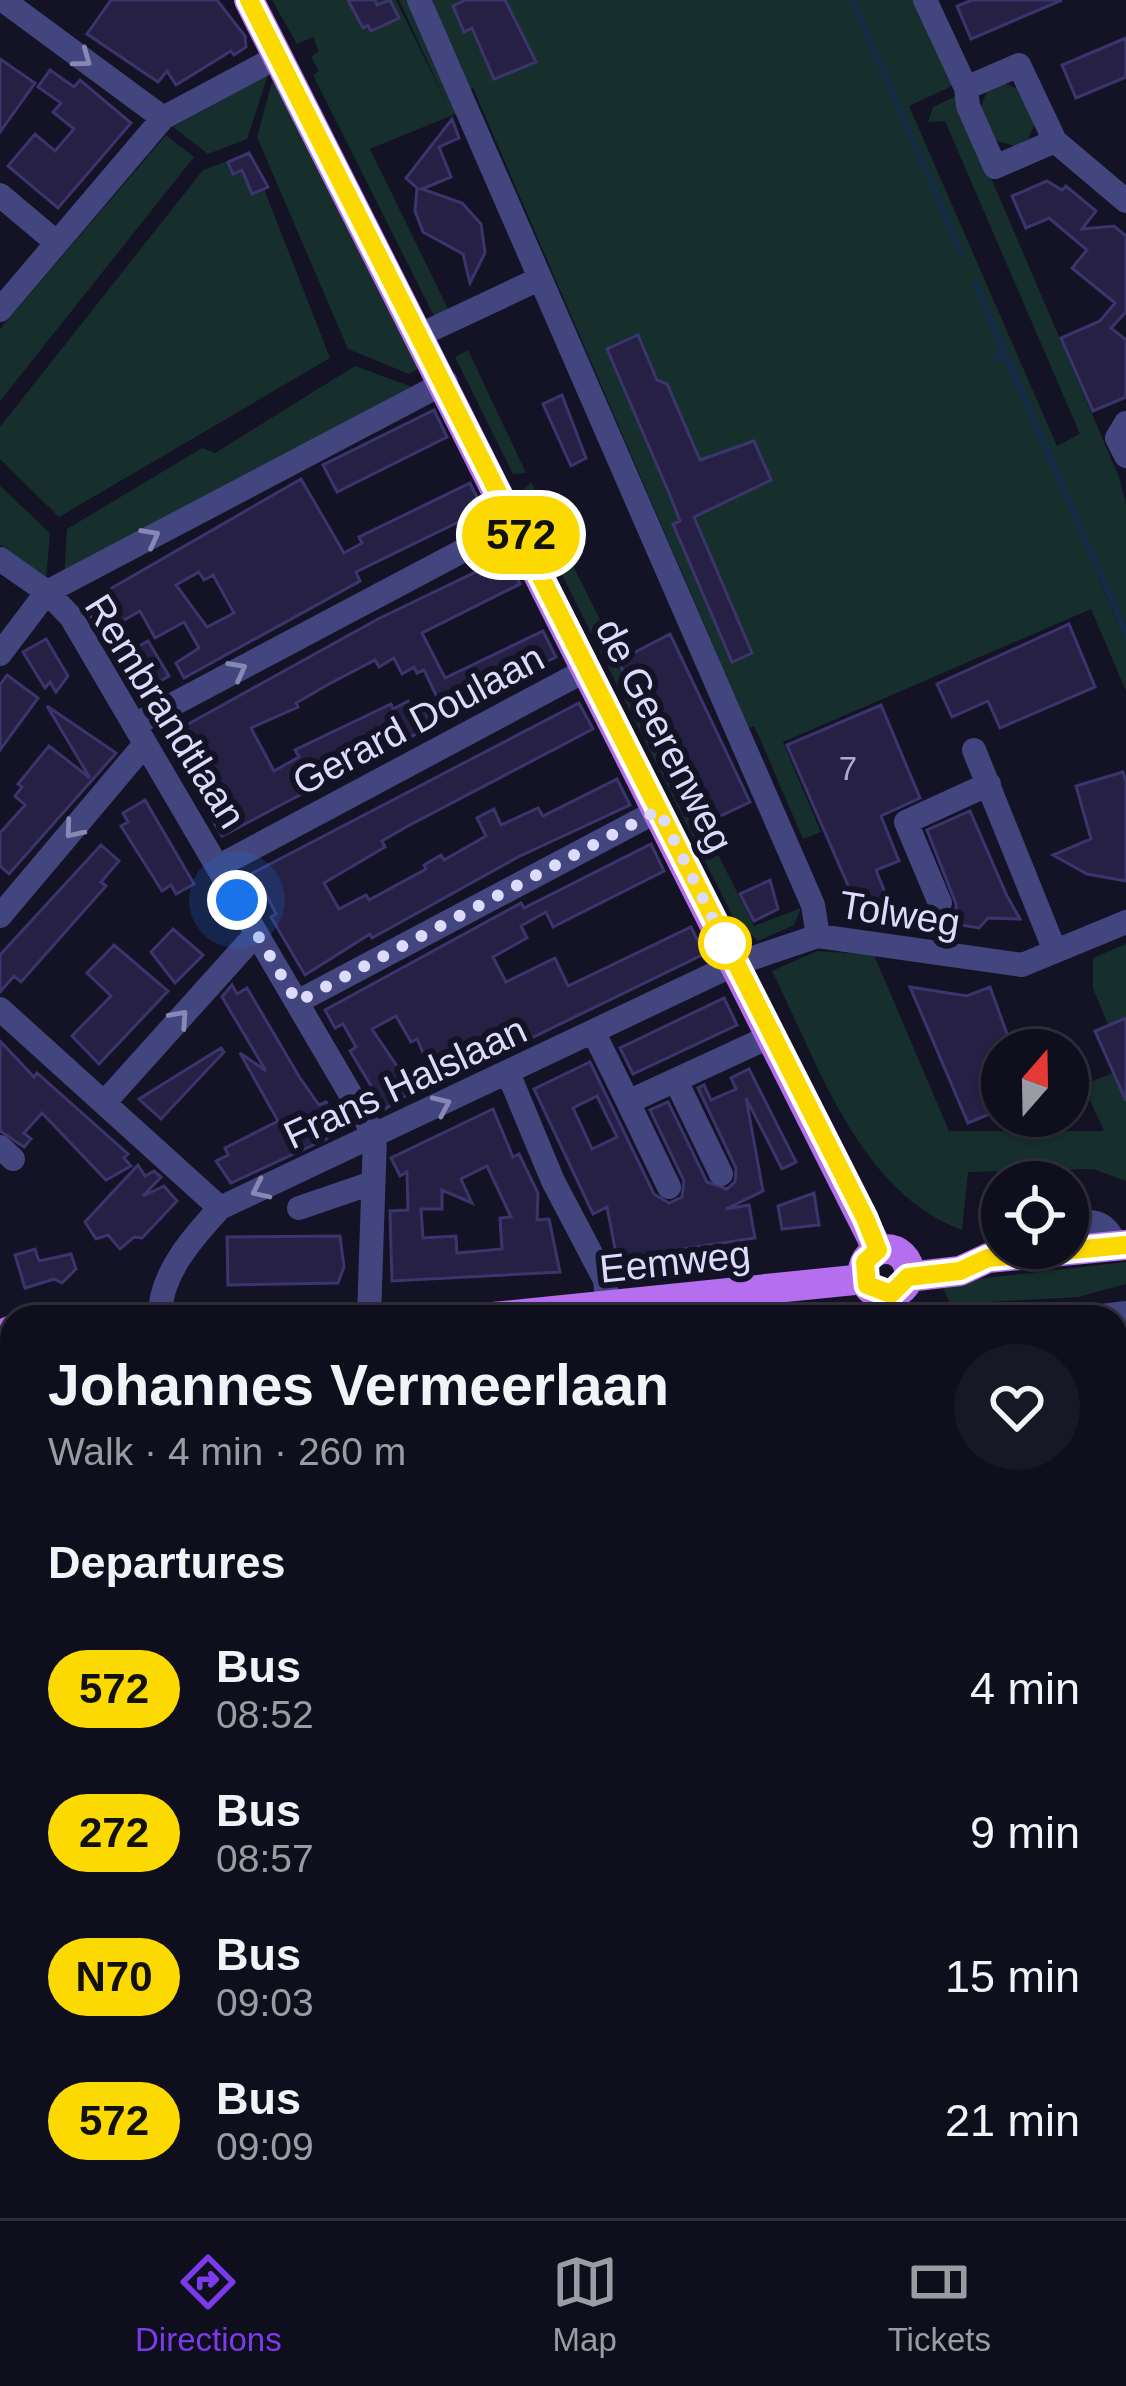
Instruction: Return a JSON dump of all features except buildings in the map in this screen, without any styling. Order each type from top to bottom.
[{"type":"main road","name":"de Geerenweg","points":[[249,0],[446,382],[890,1279]]},
{"type":"main road","name":"Eemweg","points":[[1089,1248],[1121,1246]]},
{"type":"main road","name":"Eemweg","points":[[637,1305],[960,1271],[981,1263]]},
{"type":"street","points":[[3,0],[164,118]]},
{"type":"street","points":[[419,0],[813,905],[818,936]]},
{"type":"street","points":[[925,0],[966,88],[968,106],[995,167],[1055,141]]},
{"type":"street","points":[[0,310],[164,118],[279,56]]},
{"type":"street","points":[[966,88],[1019,65],[1055,141],[1126,201]]},
{"type":"street","points":[[0,195],[57,243]]},
{"type":"street","points":[[420,335],[539,279]]},
{"type":"street","points":[[0,654],[47,592],[446,382]]},
{"type":"street","points":[[1126,424],[1117,438],[1126,457]]},
{"type":"street","points":[[0,916],[140,735],[515,523]]},
{"type":"street","name":"Rembrandtlaan","points":[[0,559],[47,592],[71,617],[375,1136]]},
{"type":"street","name":"Gerard Doulaan","points":[[218,866],[588,669]]},
{"type":"street","points":[[974,750],[1055,951]]},
{"type":"street","points":[[940,903],[906,822],[989,784]]},
{"type":"street","points":[[297,1002],[659,810]]},
{"type":"street","name":"Tolweg","points":[[735,964],[818,936],[1022,965],[1126,922]]},
{"type":"street","points":[[104,1102],[256,934]]},
{"type":"street","name":"Frans Halslaan","points":[[163,1305],[168,1281],[194,1236],[220,1208],[735,964]]},
{"type":"street","points":[[0,1009],[220,1208]]},
{"type":"street","points":[[594,1033],[669,1187]]},
{"type":"street","points":[[628,1102],[771,1036]]},
{"type":"street","points":[[509,1075],[553,1181],[605,1280],[608,1305]]},
{"type":"street","points":[[676,1081],[721,1174]]},
{"type":"street","points":[[369,1305],[375,1136]]},
{"type":"street","points":[[299,1208],[372,1183]]},
{"type":"street","points":[[1089,1221],[1108,1227],[1121,1246]]},
{"type":"green space","points":[[272,0],[396,0],[449,108],[399,0],[413,0],[460,112],[370,149],[450,313],[435,318],[313,75],[319,71],[311,57],[319,51],[313,37],[297,44]]},
{"type":"green space","points":[[432,0],[915,0],[952,86],[909,106],[1057,446],[1080,434],[945,121],[928,122],[933,107],[956,96],[1119,477],[1126,504],[1126,625],[1105,578],[1099,580],[1126,642],[1126,691],[1091,609],[783,742],[821,832],[803,839],[754,726],[749,728],[473,88],[466,90]]},
{"type":"green space","points":[[268,75],[247,139],[208,154],[173,127]]},
{"type":"green space","points":[[272,82],[418,369],[409,374],[348,349],[257,137]]},
{"type":"green space","points":[[1004,83],[1020,90],[1035,123],[1028,139],[1015,146],[994,140],[980,109],[987,91]]},
{"type":"green space","points":[[166,135],[194,157],[0,401],[0,329]]},
{"type":"green space","points":[[250,153],[330,358],[59,517],[0,459],[0,427],[203,170]]},
{"type":"green space","points":[[468,350],[526,473],[513,474],[455,357]]},
{"type":"green space","points":[[355,366],[415,388],[64,579],[67,529],[202,448],[215,453]]},
{"type":"green space","points":[[531,482],[754,926],[801,908],[794,925],[758,941],[733,917],[522,492]]},
{"type":"green space","points":[[0,486],[50,533],[46,578],[0,545]]},
{"type":"green space","points":[[1126,944],[1126,1181],[1089,1169],[1089,1161],[981,1161],[981,1172],[968,1172],[962,1230],[926,1212],[869,1156],[825,1083],[772,971],[817,951],[874,955],[949,1131],[981,1131],[981,1137],[1089,1137],[1089,1131],[1104,1131],[1089,1098],[1089,1083],[1113,1073],[1093,1031],[1108,1025],[1093,988],[1093,958]]},
{"type":"green space","points":[[1126,1262],[1126,1284],[1078,1297],[950,1304],[941,1283],[1089,1269]]},
{"type":"water","points":[[849,0],[856,0],[965,254],[961,259]]},
{"type":"water","points":[[977,279],[1126,625],[1126,642],[1005,362],[988,360],[1000,352],[972,281]]},
{"type":"bus line","name":"572","points":[[249,0],[865,1218],[878,1250],[865,1262],[867,1285],[878,1293],[891,1294],[908,1277],[960,1271],[988,1258],[1126,1245]]},
{"type":"route","points":[[237,900],[297,1002],[659,810],[725,943]]}]
